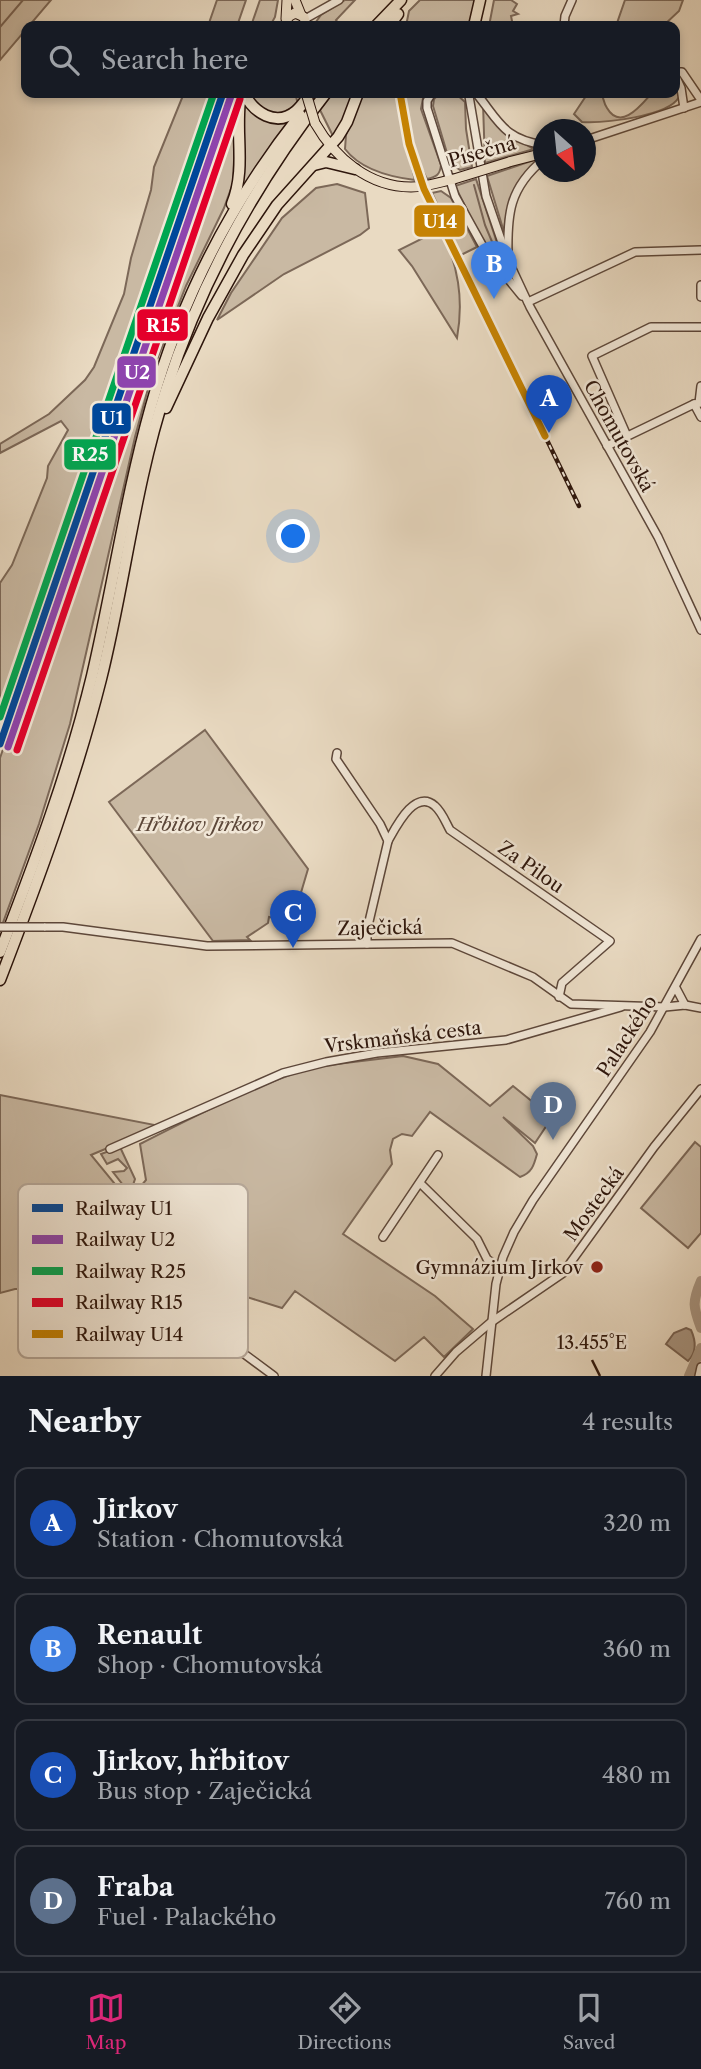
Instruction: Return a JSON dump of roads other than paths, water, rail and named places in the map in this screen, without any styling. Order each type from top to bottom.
[{"type":"highway","points":[[382,21],[411,0]]},
{"type":"highway","points":[[475,21],[480,0]]},
{"type":"highway","points":[[225,225],[239,180],[242,98]]},
{"type":"highway","points":[[246,98],[258,112],[276,118],[293,113],[306,98]]},
{"type":"highway","points":[[0,952],[44,839],[76,736],[92,677],[138,457],[165,363],[193,292],[225,225],[279,142],[313,98]]},
{"type":"highway","points":[[0,980],[53,842],[82,750],[118,605],[146,464],[166,391],[187,331],[213,271],[257,190],[322,98]]},
{"type":"highway","points":[[146,464],[165,410],[224,286],[258,231],[311,166],[331,147],[347,122],[356,98]]},
{"type":"highway","points":[[311,166],[326,162],[355,169]]},
{"type":"main road","points":[[286,0],[286,21]]},
{"type":"main road","points":[[295,0],[304,20]]},
{"type":"main road","points":[[287,21],[292,14],[304,20]]},
{"type":"main road","points":[[308,98],[315,123],[331,147],[355,169]]},
{"type":"main road","name":"Písečná","points":[[355,169],[382,181],[412,187],[429,185],[533,156]]},
{"type":"street","points":[[304,20],[339,0]]},
{"type":"street","points":[[564,21],[572,0]]},
{"type":"street","points":[[596,137],[701,102],[680,72]]},
{"type":"street","points":[[680,86],[684,108]]},
{"type":"street","points":[[429,98],[427,108],[452,179],[453,191],[486,252],[528,302],[635,252],[701,250]]},
{"type":"street","name":"Chomutovská","points":[[472,98],[486,196],[508,260],[528,302],[672,565],[701,630]]},
{"type":"street","points":[[475,98],[506,131],[533,143]]},
{"type":"street","points":[[508,260],[508,226],[513,198],[533,170]]},
{"type":"street","points":[[701,285],[701,297]]},
{"type":"street","points":[[627,436],[592,356],[651,327],[701,327]]},
{"type":"street","points":[[701,386],[698,403],[701,417]]},
{"type":"street","points":[[607,446],[698,403]]},
{"type":"street","points":[[337,752],[336,759],[380,824],[388,841],[367,930],[367,944]]},
{"type":"street","name":"Za Pilou","points":[[388,841],[413,805],[422,801],[432,804],[438,808],[450,831],[610,941],[562,983],[559,997]]},
{"type":"street","name":"Zaječická","points":[[0,927],[64,927],[207,946],[452,943],[533,977],[571,1004],[665,1007],[685,1005],[701,1008]]},
{"type":"street","name":"Palackého","points":[[486,1376],[490,1323],[507,1246],[527,1209],[626,1068],[665,1007],[701,939]]},
{"type":"street","points":[[676,988],[685,1005]]},
{"type":"street","name":"Vrskmaňská cesta","points":[[110,1149],[283,1073],[377,1053],[506,1040],[629,1005]]},
{"type":"street","name":"Mostecká","points":[[435,1376],[456,1352],[490,1323],[563,1272],[654,1147],[701,1089]]},
{"type":"street","points":[[383,1237],[438,1155]]},
{"type":"street","points":[[420,1183],[477,1239],[487,1259],[500,1268]]},
{"type":"street","points":[[248,1357],[274,1376]]},
{"type":"street","points":[[699,1376],[701,1367]]},
{"type":"waterway","points":[[0,27],[23,0]]},
{"type":"waterway","points":[[474,185],[485,225],[501,263]]},
{"type":"waterway","points":[[701,1281],[695,1304],[701,1328]]},
{"type":"waterway","points":[[689,1376],[701,1348]]},
{"type":"railway","points":[[545,436],[579,506]]},
{"type":"rail line","name":"R25","points":[[0,717],[212,98]]},
{"type":"rail line","name":"U1","points":[[0,744],[221,98]]},
{"type":"rail line","name":"U2","points":[[8,747],[230,98]]},
{"type":"rail line","name":"U14","points":[[401,98],[409,144],[424,189],[545,436]]},
{"type":"rail line","name":"R15","points":[[17,750],[240,99]]},
{"type":"place","name":"Renault","points":[[494,299]]},
{"type":"place","name":"Jirkov","points":[[549,433]]},
{"type":"place","name":"Jirkov, hřbitov","points":[[293,948]]},
{"type":"place","name":"Fraba","points":[[553,1140]]},
{"type":"place","name":"Gymnázium Jirkov","points":[[597,1267]]},
{"type":"park label","name":"Hřbitov Jirkov","points":[[200,824]]}]
